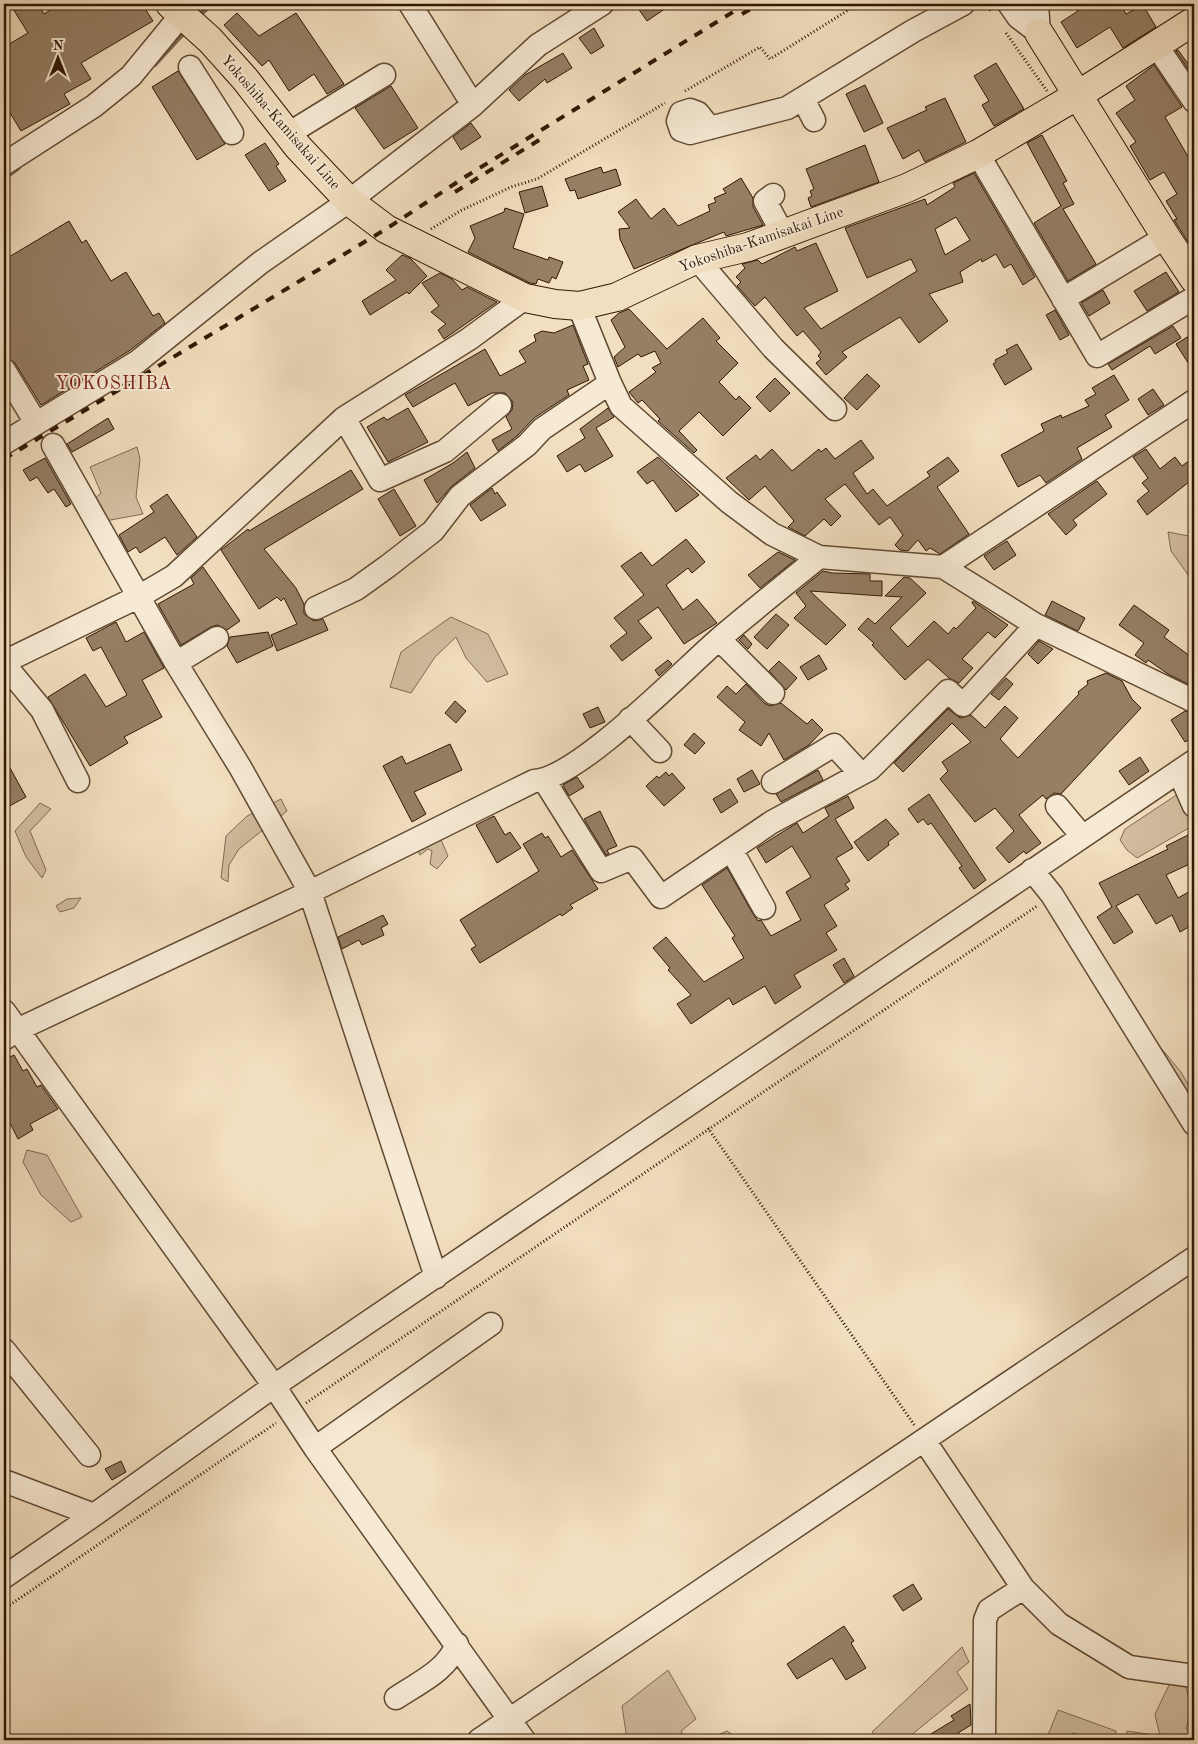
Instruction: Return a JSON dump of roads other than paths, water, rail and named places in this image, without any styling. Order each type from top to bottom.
[{"type":"main road","name":"Yokoshiba-Kamisakai Line","points":[[176,9],[245,79],[288,134],[349,201],[386,229],[525,298],[555,304],[579,306],[617,296],[697,260],[748,247],[907,188],[978,154],[1068,101],[1194,21]]},
{"type":"main road","points":[[1039,33],[1068,101],[1194,279]]},
{"type":"street","points":[[410,4],[473,106]]},
{"type":"street","points":[[4,443],[136,362],[260,263],[349,201],[473,106],[538,45],[602,4]]},
{"type":"street","points":[[710,128],[788,108],[913,31],[963,4]]},
{"type":"street","points":[[1037,4],[1039,33]]},
{"type":"street","points":[[1000,8],[1018,17],[1039,33]]},
{"type":"street","points":[[4,164],[94,106],[131,76],[176,9]]},
{"type":"street","points":[[1156,45],[1194,100]]},
{"type":"street","points":[[190,67],[232,133]]},
{"type":"street","points":[[288,134],[384,75]]},
{"type":"street","points":[[803,98],[814,120]]},
{"type":"street","points":[[978,154],[1097,356],[1194,298]]},
{"type":"street","points":[[774,195],[765,202],[783,234]]},
{"type":"street","points":[[1063,299],[1166,237]]},
{"type":"street","points":[[697,260],[774,348],[835,409]]},
{"type":"street","points":[[78,781],[42,710],[4,663],[140,596],[174,576],[344,418],[469,339],[525,298]]},
{"type":"street","points":[[579,306],[621,406],[729,502],[772,534],[820,557],[943,568],[1036,625],[1194,701]]},
{"type":"street","points":[[4,370],[36,423]]},
{"type":"street","points":[[316,608],[356,589],[388,566],[433,531],[460,496],[527,445],[542,428],[610,383]]},
{"type":"street","points":[[943,568],[1194,401]]},
{"type":"street","points":[[344,418],[380,480],[445,450],[500,405]]},
{"type":"street","points":[[53,446],[140,596],[176,663],[240,767],[310,892],[436,1278]]},
{"type":"street","points":[[11,1034],[310,892],[534,780],[544,780],[591,754],[719,640],[820,557]]},
{"type":"street","points":[[544,780],[601,871],[632,858],[661,897],[732,851],[772,822],[870,769],[948,691],[963,705],[1036,625]]},
{"type":"street","points":[[176,663],[217,638]]},
{"type":"street","points":[[719,640],[773,693]]},
{"type":"street","points":[[630,719],[660,751]]},
{"type":"street","points":[[774,782],[834,745],[860,773]]},
{"type":"street","points":[[4,1577],[274,1386],[436,1278],[1082,836],[1189,783]]},
{"type":"street","points":[[1057,806],[1082,836]]},
{"type":"street","points":[[732,851],[764,908]]},
{"type":"street","points":[[1032,870],[1052,895],[1194,1124]]},
{"type":"street","points":[[4,1011],[11,1034],[274,1386],[315,1448],[524,1740]]},
{"type":"street","points":[[479,1740],[1194,1258]]},
{"type":"street","points":[[315,1448],[491,1324]]},
{"type":"street","points":[[4,1350],[90,1455]]},
{"type":"street","points":[[924,1440],[1023,1588],[1059,1624],[1129,1667],[1194,1676]]},
{"type":"street","points":[[4,1481],[94,1515]]},
{"type":"street","points":[[984,1740],[985,1620],[989,1610],[1023,1588]]},
{"type":"street","points":[[396,1698],[444,1666],[453,1655],[457,1644]]},
{"type":"waterway","points":[[198,17],[211,4]]},
{"type":"waterway","points":[[155,64],[187,29]]},
{"type":"waterway","points":[[4,178],[18,168]]},
{"type":"railway","points":[[4,459],[386,229],[465,177],[746,4]]},
{"type":"railway","points":[[742,14],[759,4]]},
{"type":"railway","points":[[455,192],[544,137]]},
{"type":"district","name":"YOKOSHIBA","points":[[114,383]]}]
